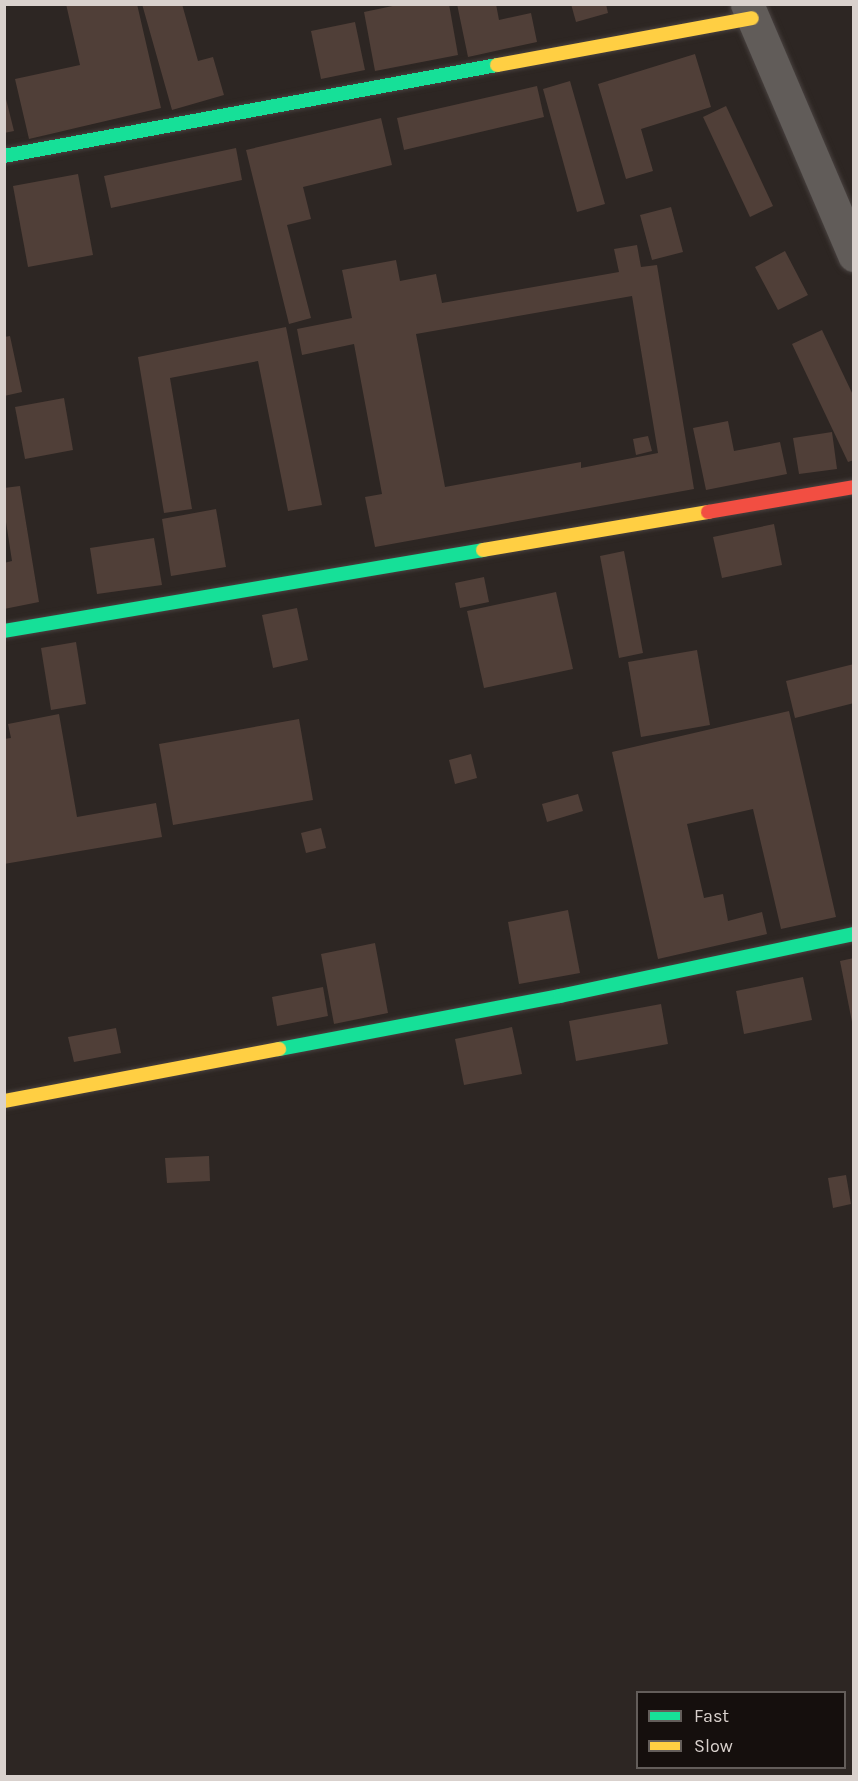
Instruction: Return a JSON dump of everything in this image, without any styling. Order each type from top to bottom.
[{"type":"street","points":[[4,156],[750,11],[854,255]]},
{"type":"street","points":[[4,631],[854,487]]},
{"type":"street","points":[[4,1101],[560,996],[854,934]]},
{"type":"building","points":[[66,4],[137,4],[161,108],[29,139],[15,79],[80,65]]},
{"type":"building","points":[[142,4],[182,4],[198,61],[213,57],[224,95],[172,110]]},
{"type":"building","points":[[402,4],[449,4],[458,55],[375,71],[364,12]]},
{"type":"building","points":[[457,4],[496,4],[499,20],[531,13],[537,42],[468,57]]},
{"type":"building","points":[[571,4],[606,4],[608,13],[576,22]]},
{"type":"building","points":[[355,22],[365,70],[321,79],[311,31]]},
{"type":"building","points":[[695,54],[711,107],[641,129],[653,171],[626,179],[598,84]]},
{"type":"building","points":[[570,81],[605,204],[577,212],[543,89]]},
{"type":"building","points":[[537,86],[544,117],[404,150],[397,118]]},
{"type":"building","points":[[4,91],[14,131],[4,133]]},
{"type":"building","points":[[726,106],[773,206],[750,217],[703,117]]},
{"type":"building","points":[[381,118],[392,165],[303,187],[311,219],[287,225],[311,318],[289,324],[246,150]]},
{"type":"building","points":[[236,148],[242,180],[111,208],[104,176]]},
{"type":"building","points":[[78,174],[93,255],[28,267],[13,186]]},
{"type":"building","points":[[671,207],[683,252],[652,260],[640,215]]},
{"type":"building","points":[[637,245],[641,267],[657,265],[694,489],[375,547],[365,497],[382,494],[354,344],[302,355],[297,329],[352,318],[342,270],[396,260],[400,281],[436,274],[442,303],[619,272],[614,249]],"holes":[[[632,296],[658,453],[581,468],[581,462],[445,487],[416,334]]]},
{"type":"building","points":[[785,251],[808,295],[778,310],[755,267]]},
{"type":"building","points":[[286,327],[322,505],[288,511],[258,361],[170,378],[192,509],[164,513],[138,357]]},
{"type":"building","points":[[822,330],[854,397],[854,460],[848,462],[792,344]]},
{"type":"building","points":[[10,336],[22,392],[4,396],[4,337]]},
{"type":"building","points":[[64,398],[73,450],[25,459],[15,407]]},
{"type":"building","points":[[728,421],[734,451],[780,442],[787,474],[706,490],[693,428]]},
{"type":"building","points":[[832,432],[837,469],[799,474],[793,438]]},
{"type":"building","points":[[648,436],[652,451],[636,455],[633,439]]},
{"type":"building","points":[[20,486],[39,602],[4,609],[4,563],[12,561],[4,509],[4,488]]},
{"type":"building","points":[[216,509],[226,567],[171,576],[162,519]]},
{"type":"building","points":[[774,524],[782,565],[722,578],[713,537]]},
{"type":"building","points":[[154,538],[162,585],[97,594],[90,548]]},
{"type":"building","points":[[624,551],[643,653],[619,658],[600,556]]},
{"type":"building","points":[[484,577],[489,602],[460,608],[455,583]]},
{"type":"building","points":[[556,592],[573,669],[484,688],[467,611]]},
{"type":"building","points":[[297,608],[308,660],[273,668],[262,615]]},
{"type":"building","points":[[76,642],[86,704],[51,710],[41,648]]},
{"type":"building","points":[[697,650],[710,725],[641,737],[628,662]]},
{"type":"building","points":[[854,664],[854,703],[795,718],[786,681]]},
{"type":"building","points":[[789,711],[836,917],[781,929],[753,809],[687,824],[704,898],[723,894],[728,921],[762,912],[767,934],[658,959],[612,752]]},
{"type":"building","points":[[59,714],[77,817],[156,803],[162,837],[4,864],[4,739],[11,738],[8,724]]},
{"type":"building","points":[[299,719],[313,800],[173,825],[159,744]]},
{"type":"building","points":[[471,754],[477,778],[455,784],[449,760]]},
{"type":"building","points":[[578,794],[583,811],[547,822],[542,804]]},
{"type":"building","points":[[321,828],[326,848],[306,853],[301,833]]},
{"type":"building","points":[[568,910],[580,973],[519,984],[508,922]]},
{"type":"building","points":[[375,943],[388,1013],[334,1024],[321,954]]},
{"type":"building","points":[[854,958],[854,1022],[852,1022],[840,961]]},
{"type":"building","points":[[803,977],[812,1020],[744,1034],[736,991]]},
{"type":"building","points":[[323,987],[328,1016],[277,1026],[272,997]]},
{"type":"building","points":[[661,1004],[668,1044],[576,1061],[569,1021]]},
{"type":"building","points":[[512,1027],[522,1074],[464,1085],[455,1039]]},
{"type":"building","points":[[116,1028],[121,1053],[74,1062],[68,1037]]},
{"type":"building","points":[[209,1156],[210,1181],[167,1183],[165,1158]]},
{"type":"building","points":[[846,1175],[851,1204],[833,1208],[828,1178]]},
{"type":"traffic: fast","points":[[4,156],[497,65]]},
{"type":"traffic: fast","points":[[4,631],[483,550]]},
{"type":"traffic: fast","points":[[279,1049],[560,996],[854,934]]},
{"type":"traffic: slow","points":[[497,65],[752,18]]},
{"type":"traffic: slow","points":[[483,550],[708,512]]},
{"type":"traffic: slow","points":[[4,1101],[279,1049]]},
{"type":"traffic: jam","points":[[708,512],[854,487]]}]
